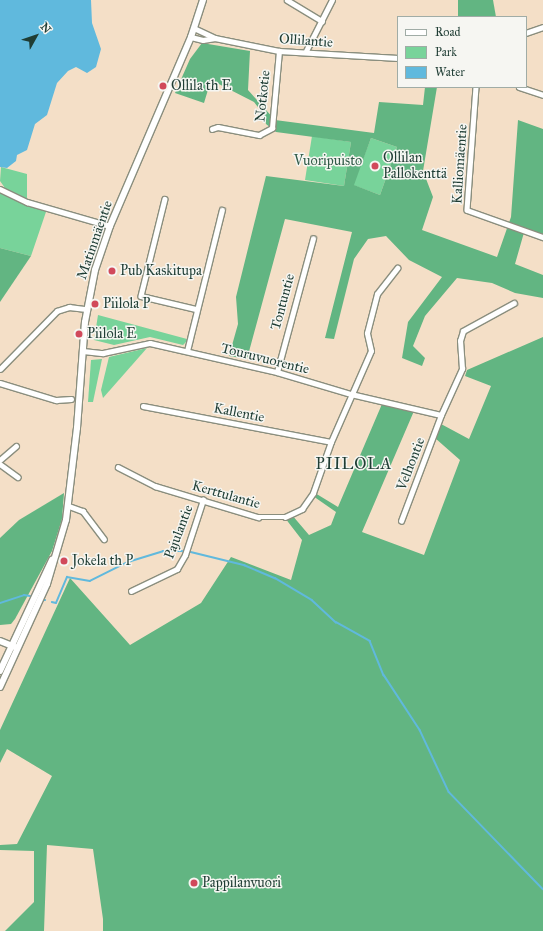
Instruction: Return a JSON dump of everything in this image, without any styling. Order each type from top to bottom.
[{"type":"main road","name":"Matinmäentie","points":[[10,656],[18,648],[47,584],[69,506],[86,309],[95,270],[110,226],[191,37],[203,0]]},
{"type":"main road","name":"Matinmäentie","points":[[10,656],[11,645],[57,550]]},
{"type":"main road","points":[[0,641],[18,648]]},
{"type":"main road","points":[[0,651],[10,656]]},
{"type":"main road","points":[[0,670],[10,656]]},
{"type":"main road","points":[[0,687],[10,656]]},
{"type":"street","points":[[287,0],[322,21]]},
{"type":"street","points":[[306,51],[332,0]]},
{"type":"street","points":[[527,33],[543,27]]},
{"type":"street","name":"Ollilantie","points":[[194,28],[214,38],[279,51],[306,51],[397,58]]},
{"type":"street","name":"Ollilantie","points":[[191,37],[203,40],[214,38]]},
{"type":"street","name":"Notkotie","points":[[212,128],[218,127],[259,135],[272,128],[279,51]]},
{"type":"street","name":"Kalliomäentie","points":[[476,88],[467,210],[543,237]]},
{"type":"street","points":[[522,88],[543,95]]},
{"type":"street","points":[[0,189],[27,202],[110,226]]},
{"type":"street","points":[[164,199],[141,296],[196,308]]},
{"type":"street","points":[[187,351],[196,308],[222,210]]},
{"type":"street","name":"Tontuntie","points":[[277,372],[313,239]]},
{"type":"street","name":"Kerttulantie","points":[[118,466],[155,486],[258,517],[284,516],[302,509],[313,493],[331,442],[371,351],[367,333],[377,294],[397,268]]},
{"type":"street","name":"Velhontie","points":[[401,522],[441,415],[462,369],[460,341],[463,331],[514,303]]},
{"type":"street","points":[[0,369],[57,311],[69,307],[86,309]]},
{"type":"street","name":"Touruvuorentie","points":[[83,351],[103,353],[150,343],[277,372],[351,394],[441,415]]},
{"type":"street","points":[[0,383],[56,400],[71,399]]},
{"type":"street","name":"Kallentie","points":[[143,406],[331,442]]},
{"type":"street","points":[[0,460],[16,446]]},
{"type":"street","points":[[0,464],[18,477]]},
{"type":"street","name":"Pajulantie","points":[[131,591],[177,569],[185,555],[203,500]]},
{"type":"street","points":[[69,506],[83,511],[104,539]]},
{"type":"green space","points":[[458,0],[493,0],[496,16],[458,16]]},
{"type":"green space","points":[[202,43],[250,51],[248,90],[275,120],[374,133],[379,102],[423,105],[425,88],[437,88],[423,171],[433,197],[422,230],[497,257],[511,217],[518,120],[543,129],[543,235],[525,229],[515,264],[543,275],[543,298],[515,293],[492,283],[457,278],[425,316],[413,346],[425,358],[422,366],[402,358],[408,322],[442,277],[409,260],[386,236],[368,239],[354,259],[334,339],[325,338],[352,232],[285,219],[247,359],[229,356],[238,324],[236,297],[266,176],[344,186],[351,142],[276,132],[266,124],[264,115],[254,102],[211,80],[204,103],[175,93],[190,59]],"holes":[[[371,138],[397,147],[380,195],[354,185]]]},
{"type":"green space","name":"Vuoripuisto","points":[[312,136],[351,142],[344,186],[305,180]]},
{"type":"green space","name":"Ollilan Pallokenttä","points":[[371,138],[397,147],[380,195],[353,185]]},
{"type":"green space","points":[[1,167],[27,174],[27,199],[48,206],[31,256],[0,248],[0,186],[5,188],[0,181]]},
{"type":"green space","points":[[0,248],[31,256],[0,302]]},
{"type":"green space","points":[[98,315],[187,339],[183,345],[150,337],[114,345],[94,340]]},
{"type":"green space","points":[[543,337],[543,931],[103,931],[103,919],[93,849],[47,845],[44,931],[5,931],[34,902],[34,851],[0,850],[0,845],[17,844],[52,776],[7,749],[0,763],[0,730],[70,578],[130,645],[201,603],[231,557],[291,580],[302,540],[285,518],[292,515],[309,535],[331,525],[336,512],[313,496],[315,493],[338,507],[382,404],[414,411],[362,532],[424,555],[460,460],[435,438],[441,424],[469,439],[491,386],[465,376],[467,370]]},
{"type":"green space","points":[[147,348],[103,398],[101,390],[109,357]]},
{"type":"green space","points":[[102,359],[93,402],[88,402],[91,360]]},
{"type":"green space","points":[[64,493],[62,519],[52,551],[15,619],[11,624],[0,625],[0,538],[19,520]]},
{"type":"water","points":[[0,0],[91,0],[92,23],[101,49],[96,67],[87,73],[76,67],[68,71],[57,83],[47,115],[35,124],[27,150],[17,155],[16,161],[7,168],[0,167]]},
{"type":"waterway","points":[[52,602],[56,603],[67,577],[90,581],[128,562],[163,551],[182,551]]},
{"type":"waterway","points":[[191,552],[244,565],[275,578],[312,600],[336,622],[370,641],[384,675],[420,730],[449,792],[543,889]]},
{"type":"waterway","points":[[0,603],[24,595],[30,596]]},
{"type":"place","name":"Ollila th E","points":[[163,86]]},
{"type":"place","name":"Ollilan Pallokenttä","points":[[375,166]]},
{"type":"place","name":"Pub Kaskitupa","points":[[112,271]]},
{"type":"place","name":"Piilola P","points":[[95,304]]},
{"type":"place","name":"Piilola E","points":[[79,334]]},
{"type":"place","name":"Jokela th P","points":[[64,561]]},
{"type":"place","name":"Pappilanvuori","points":[[194,883]]},
{"type":"district","name":"PIILOLA","points":[[354,464]]}]
